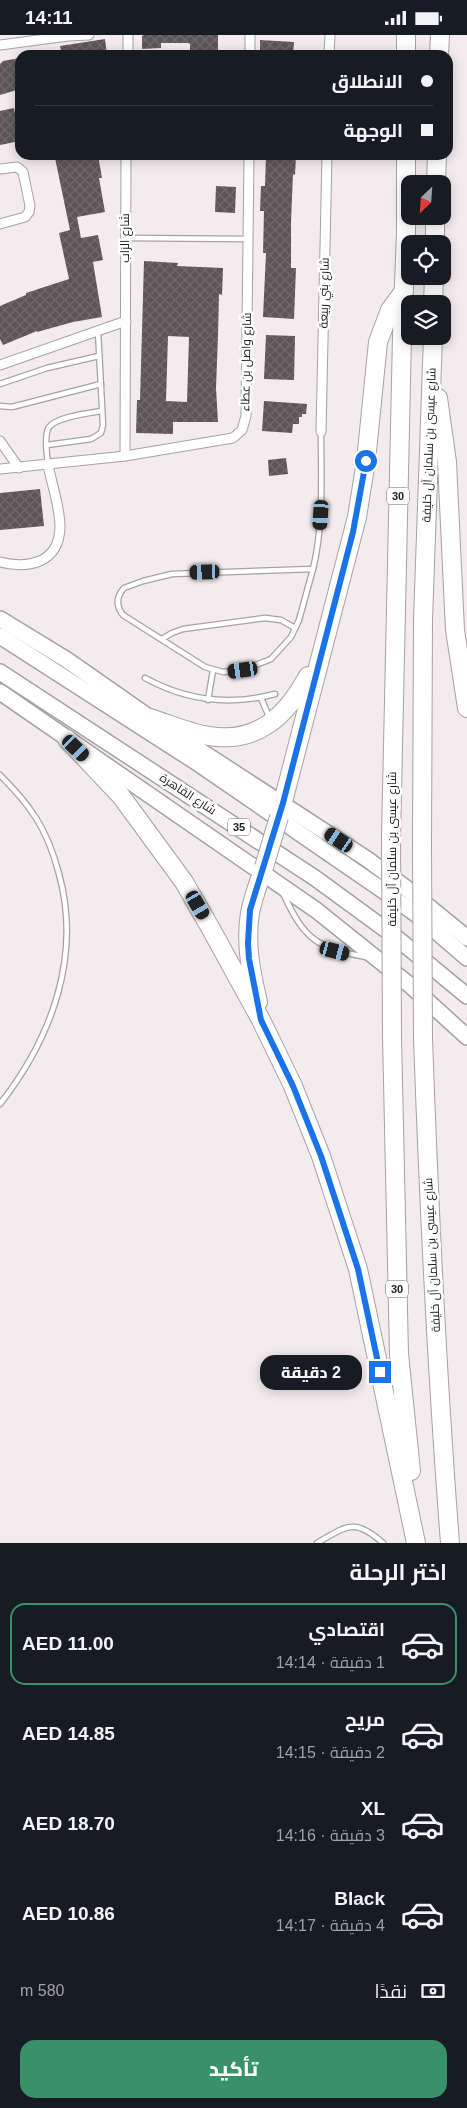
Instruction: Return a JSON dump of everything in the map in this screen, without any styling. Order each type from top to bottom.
[{"type":"highway","points":[[406,35],[406,50]]},
{"type":"highway","points":[[439,50],[440,35]]},
{"type":"highway","name":"شارع عيسى بن سلمان آل خليفة","points":[[406,160],[406,233],[391,837],[392,1035],[399,1354],[417,1543]]},
{"type":"highway","points":[[436,175],[437,160]]},
{"type":"highway","points":[[261,1020],[249,959],[250,910],[281,810],[353,532],[362,486],[378,342],[390,310],[404,291]]},
{"type":"highway","name":"شارع عيسى بن سلمان آل خليفة","points":[[433,345],[423,620],[423,1039],[429,1216],[440,1412],[450,1543]]},
{"type":"highway","points":[[432,372],[440,407],[445,443],[455,630],[467,708]]},
{"type":"highway","points":[[150,718],[197,733],[223,737],[248,733],[272,722],[291,704],[321,652]]},
{"type":"highway","points":[[67,739],[121,796],[169,860],[212,929],[289,1077],[308,1121],[358,1269],[417,1543]]},
{"type":"main road","points":[[0,619],[67,660],[281,810],[406,888],[467,938]]},
{"type":"main road","name":"35","points":[[0,636],[199,764],[391,896],[429,924],[467,958]]},
{"type":"main road","name":"شارع القاهرة","points":[[0,672],[314,878],[393,935],[467,996]]},
{"type":"main road","points":[[0,692],[263,870],[280,885],[316,910],[380,960],[467,1037]]},
{"type":"street","points":[[0,45],[68,35],[89,35]]},
{"type":"street","points":[[128,35],[128,50]]},
{"type":"street","points":[[250,35],[250,50]]},
{"type":"street","points":[[329,50],[330,35]]},
{"type":"street","name":"شارع الزاب","points":[[125,456],[126,160]]},
{"type":"street","name":"شارع واصل بن عطاء","points":[[0,469],[125,456],[233,438],[242,430],[246,416],[249,160]]},
{"type":"street","name":"شارع بني ربيعة","points":[[320,432],[327,160]]},
{"type":"street","points":[[0,169],[17,167],[23,172],[30,206],[29,212],[25,217],[0,224]]},
{"type":"street","points":[[0,365],[126,321]]},
{"type":"street","points":[[0,441],[19,468]]},
{"type":"street","points":[[0,562],[24,566],[34,564],[43,559],[56,544],[60,525],[48,465]]},
{"type":"lane","points":[[125,238],[248,239]]},
{"type":"lane","points":[[47,445],[95,438],[102,429],[98,330]]},
{"type":"lane","points":[[0,384],[47,368],[99,356]]},
{"type":"lane","points":[[0,406],[12,407],[101,384]]},
{"type":"lane","points":[[48,465],[47,432],[54,422],[102,411]]},
{"type":"lane","points":[[313,569],[172,574],[143,581],[124,589],[118,599],[119,610],[123,615],[197,663],[213,670],[233,672],[262,664],[278,653],[295,629],[313,569],[319,542],[321,515],[320,432]]},
{"type":"lane","points":[[162,639],[183,629],[265,618],[281,620],[295,629]]},
{"type":"lane","points":[[208,700],[213,670]]},
{"type":"lane","points":[[145,678],[175,693],[208,700],[234,701],[261,698],[275,694]]},
{"type":"lane","points":[[261,698],[272,722]]},
{"type":"lane","points":[[0,775],[21,796],[38,820],[48,841],[56,862],[66,905],[67,949],[59,991],[44,1033],[23,1073],[0,1104]]},
{"type":"lane","points":[[280,885],[298,924],[311,937],[335,951],[380,960]]},
{"type":"lane","points":[[317,1543],[345,1528],[358,1526],[371,1532],[382,1543]]},
{"type":"building","points":[[218,35],[218,50],[190,50],[190,44],[188,43],[161,43],[161,48],[142,49],[142,36]]},
{"type":"building","points":[[105,39],[106,50],[61,50],[60,46]]},
{"type":"building","points":[[260,40],[294,42],[293,50],[260,50]]},
{"type":"building","points":[[15,59],[15,90],[0,95],[0,64],[3,61]]},
{"type":"building","points":[[14,108],[15,142],[0,145],[0,111]]},
{"type":"building","points":[[55,160],[99,160],[102,178],[99,178],[105,212],[77,217],[81,238],[98,235],[103,260],[93,262],[102,317],[37,331],[3,345],[0,339],[0,306],[26,295],[26,293],[69,279],[59,233],[70,230]]},
{"type":"building","points":[[266,160],[296,160],[295,175],[293,174],[291,222],[291,268],[296,268],[294,319],[263,317],[266,253],[263,253],[264,211],[260,211],[261,186],[265,186]]},
{"type":"building","points":[[216,186],[236,187],[235,213],[215,212]]},
{"type":"building","points":[[144,261],[178,263],[177,266],[223,268],[222,295],[219,294],[216,388],[218,422],[173,422],[173,434],[136,433],[137,400],[140,400]],"holes":[[[168,336],[189,337],[187,402],[166,401]]]},
{"type":"building","points":[[266,335],[295,336],[294,380],[264,379]]},
{"type":"building","points":[[264,401],[307,404],[306,414],[302,414],[302,417],[299,417],[299,424],[293,424],[292,433],[262,431]]},
{"type":"building","points":[[286,458],[288,474],[269,476],[268,460]]},
{"type":"building","points":[[40,489],[44,526],[0,530],[0,493]]},
{"type":"route","points":[[366,461],[357,517],[283,803],[250,910],[248,943],[249,959],[261,1020],[293,1086],[321,1156],[358,1269],[380,1372]]}]
